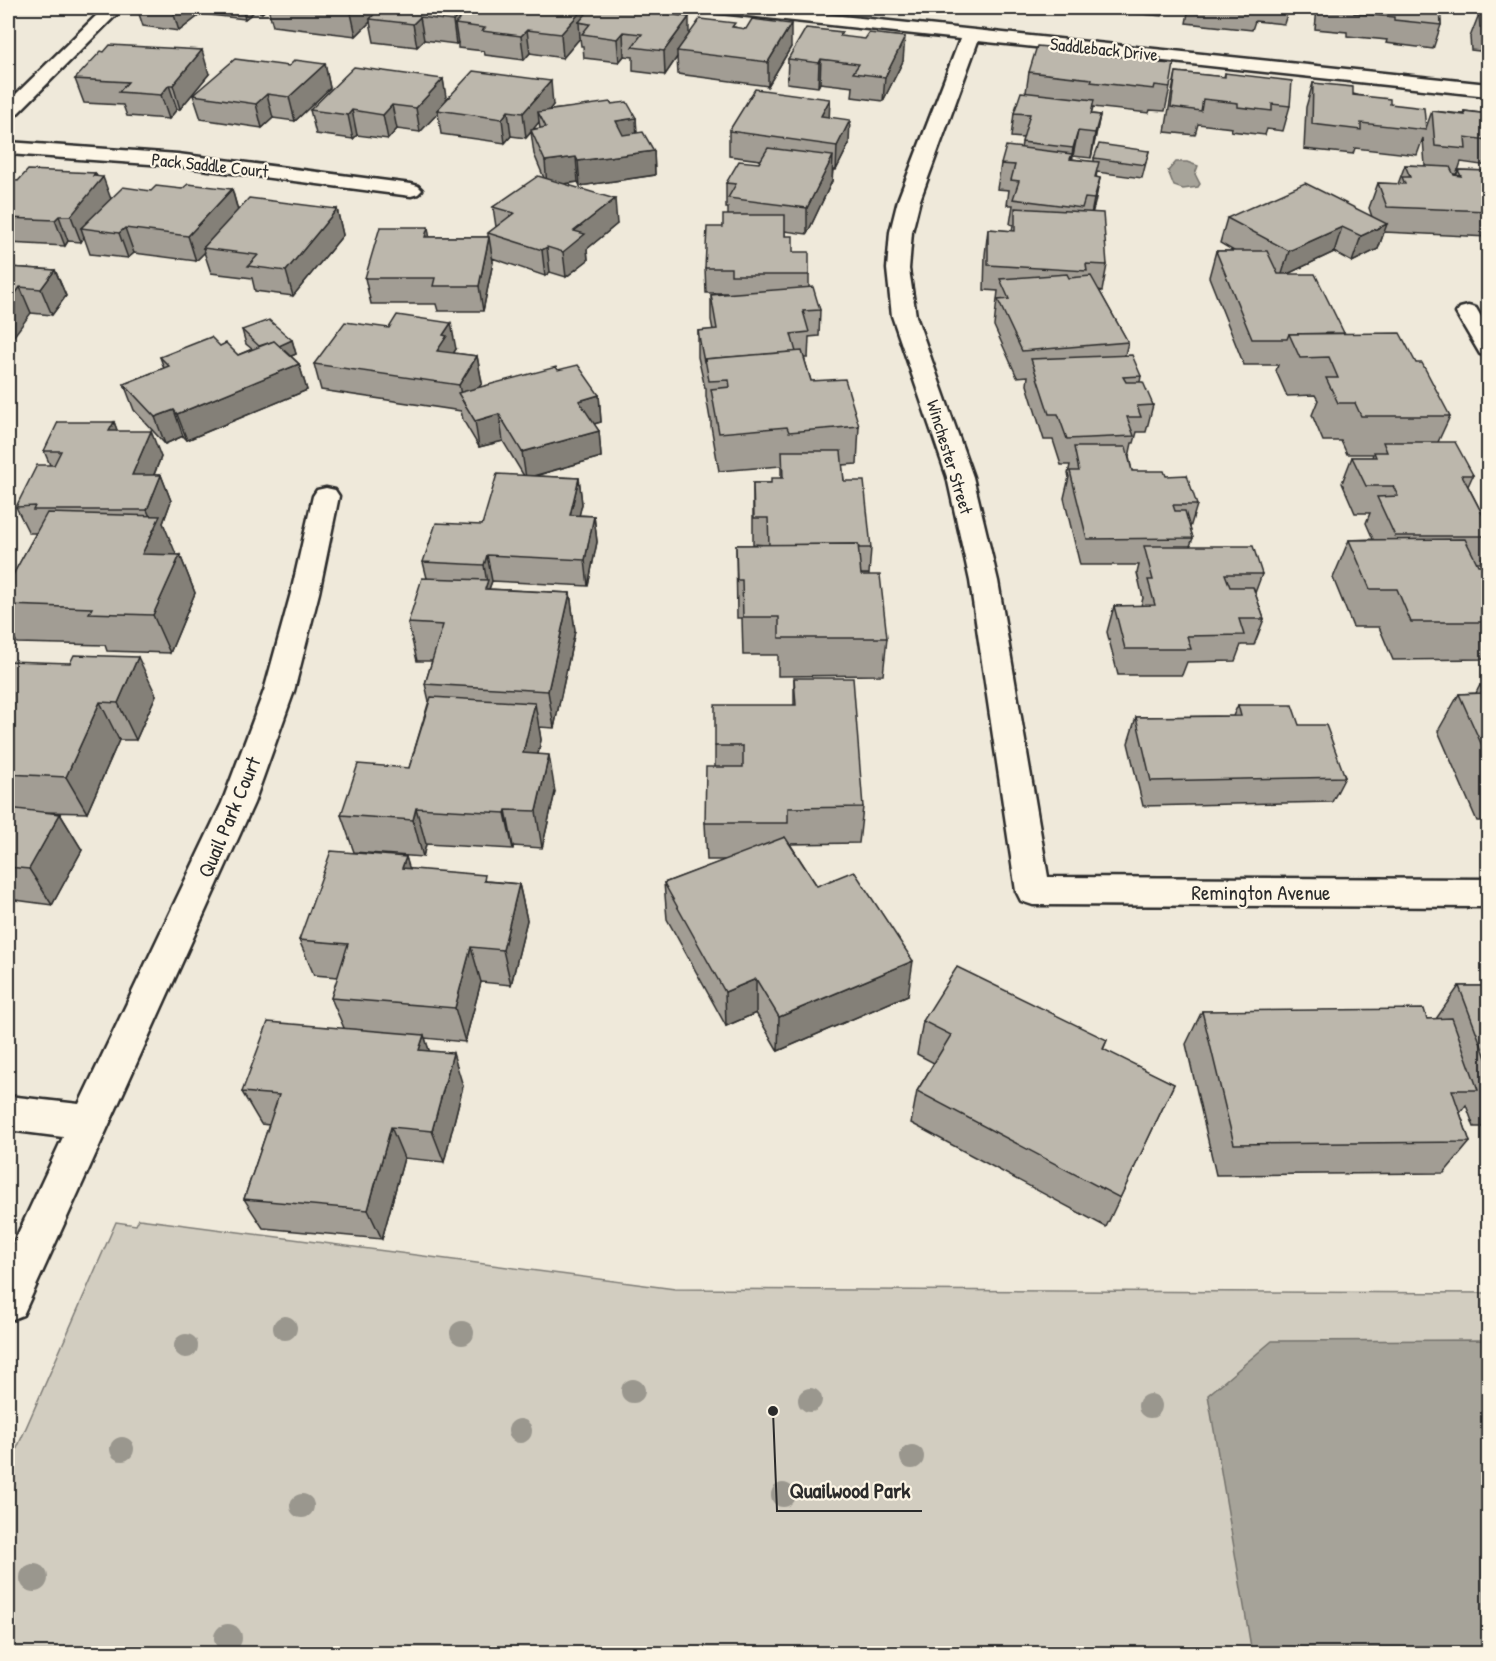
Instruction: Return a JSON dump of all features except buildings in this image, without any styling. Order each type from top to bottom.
[{"type":"street","points":[[8,112],[114,8]]},
{"type":"street","name":"Saddleback Drive","points":[[720,8],[1488,90]]},
{"type":"street","name":"Winchester Street","points":[[971,34],[909,200],[901,232],[898,269],[904,316],[960,477],[984,581],[1033,891]]},
{"type":"street","name":"Pack Saddle Court","points":[[8,148],[178,160],[411,190]]},
{"type":"street","points":[[1468,313],[1488,349]]},
{"type":"street","name":"Quail Park Court","points":[[8,1300],[238,803],[279,691],[305,593],[326,496]]},
{"type":"street","name":"Remington Avenue","points":[[1033,891],[1488,892]]},
{"type":"street","points":[[8,1113],[90,1124]]},
{"type":"shaded area","points":[[1176,162],[1187,162],[1198,166],[1195,174],[1200,184],[1198,187],[1183,189],[1174,186],[1168,171]]},
{"type":"shaded area","points":[[139,1219],[675,1289],[1488,1293],[1488,1653],[8,1654],[8,1469],[116,1222],[136,1225]]},
{"type":"shaded area","points":[[1488,1340],[1488,1653],[1252,1653],[1208,1395],[1272,1341]]},
{"type":"place","name":"Quailwood Park","points":[[773,1411]]}]
